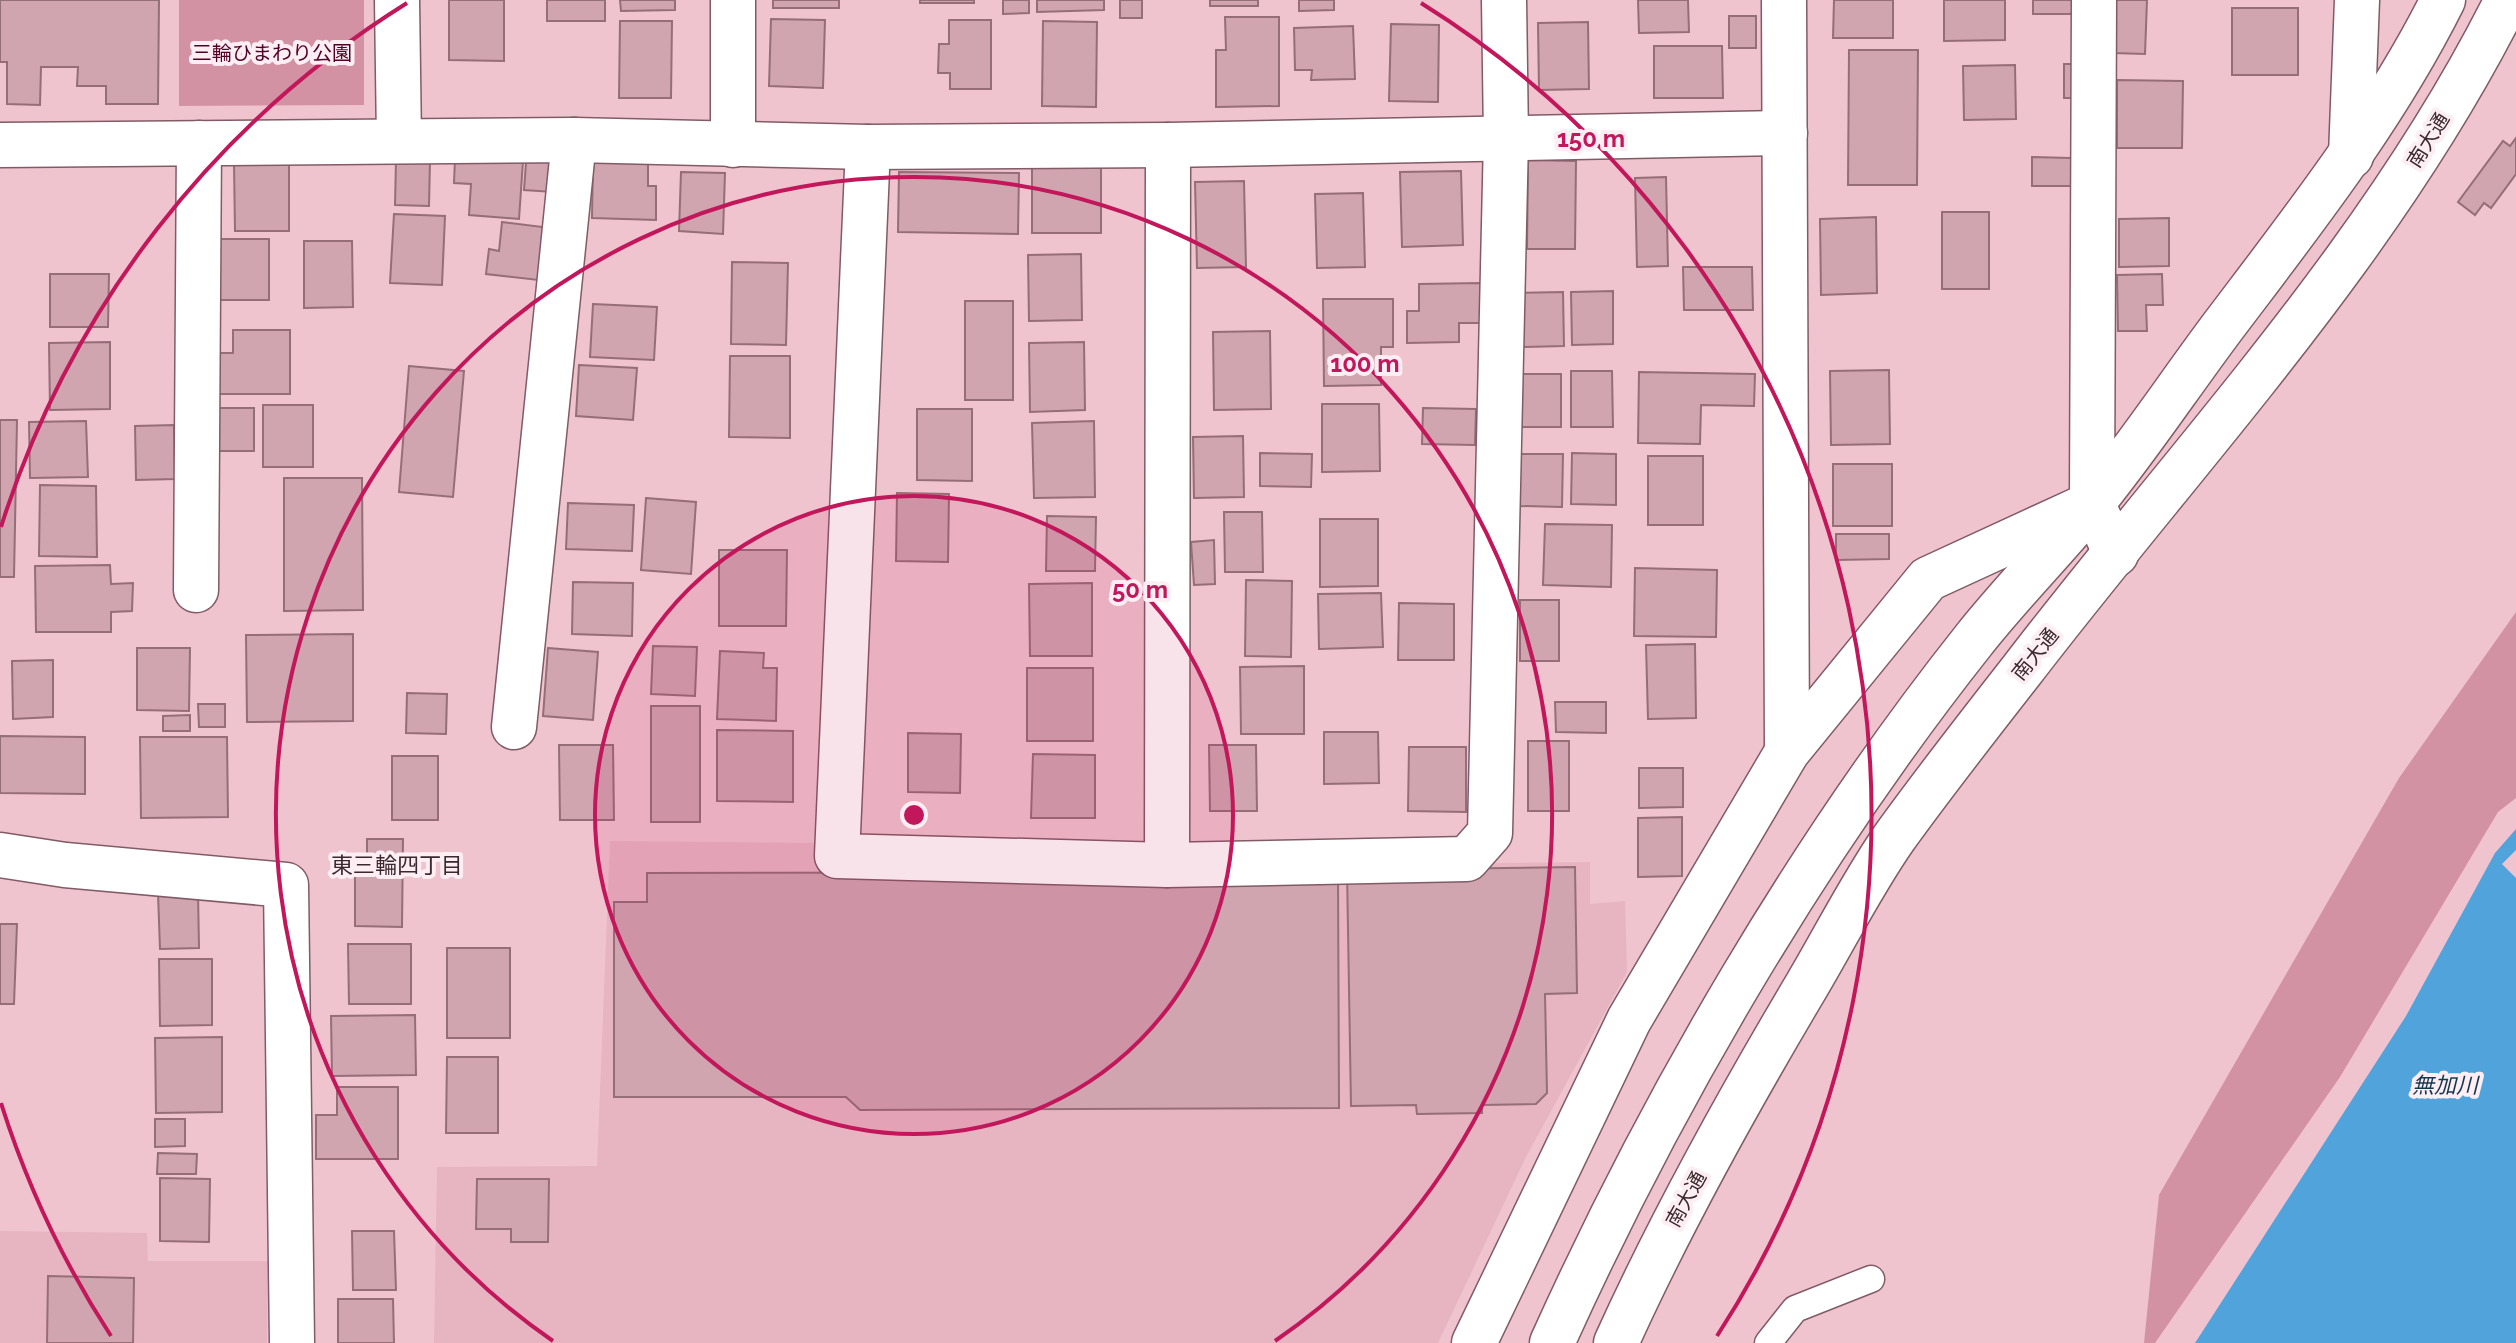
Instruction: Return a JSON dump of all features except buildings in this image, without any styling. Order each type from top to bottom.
[{"type":"street","points":[[397,0],[399,141]]},
{"type":"street","points":[[733,0],[733,145]]},
{"type":"street","points":[[868,147],[837,856],[1167,865],[1467,859],[1490,833],[1506,138],[1504,0]]},
{"type":"street","points":[[1784,0],[1787,752]]},
{"type":"street","points":[[2094,0],[2092,503],[2116,554]]},
{"type":"street","points":[[2351,156],[2357,0]]},
{"type":"street","points":[[1552,1343],[1607,1222],[1732,999],[1844,815],[1974,640],[2092,503],[2351,156],[2423,40],[2443,0]]},
{"type":"street","name":"南大通","points":[[1616,1343],[1660,1245],[1892,842],[2024,667],[2249,390],[2397,189],[2474,66],[2507,0]]},
{"type":"street","points":[[0,145],[574,140],[868,147],[1168,145],[1785,133]]},
{"type":"street","points":[[514,727],[574,140]]},
{"type":"street","points":[[196,590],[199,143]]},
{"type":"street","points":[[1167,865],[1168,145]]},
{"type":"street","points":[[1474,1343],[1629,1020],[1787,752],[1928,579],[2092,503]]},
{"type":"street","points":[[0,855],[65,865],[286,885],[292,1343]]},
{"type":"lane","points":[[1768,1343],[1795,1309],[1871,1279]]},
{"type":"shaded area","points":[[610,841],[823,843],[822,870],[1590,862],[1590,904],[1625,901],[1627,972],[1525,1159],[1438,1343],[434,1343],[437,1167],[597,1166]]},
{"type":"shaded area","points":[[0,1231],[147,1233],[148,1261],[268,1261],[267,1343],[0,1343]]},
{"type":"green space","name":"三輪ひまわり公園","points":[[179,0],[364,0],[364,105],[179,106]]},
{"type":"green space","points":[[2516,612],[2516,798],[2498,812],[2340,1077],[2155,1343],[2144,1343],[2159,1195],[2399,778]]},
{"type":"water","name":"無加川","points":[[2516,829],[2516,850],[2502,864],[2516,878],[2516,1343],[2195,1343],[2406,1016],[2495,853]]},
{"type":"district","name":"東三輪四丁目","points":[[397,865]]}]
